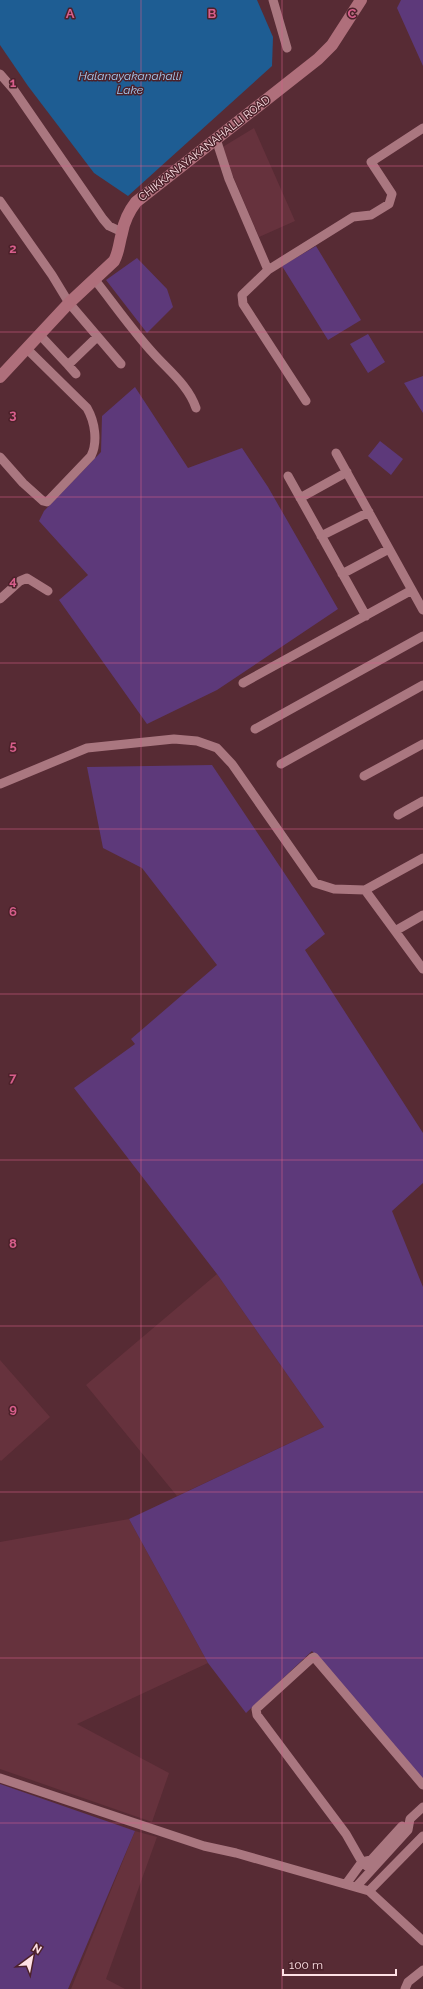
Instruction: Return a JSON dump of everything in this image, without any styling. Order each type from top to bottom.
[{"type":"main road","name":"CHIKKANAYAKANAHALLI ROAD","points":[[0,377],[69,303],[114,261],[118,253],[122,232],[129,212],[136,202],[199,151],[216,140],[327,50],[361,0]]},
{"type":"street","points":[[273,0],[287,48]]},
{"type":"street","points":[[0,74],[14,90],[103,219],[109,226],[122,232]]},
{"type":"street","points":[[306,401],[243,304],[242,295],[268,270],[353,217],[371,215],[389,204],[392,194],[371,162],[423,128]]},
{"type":"street","points":[[216,140],[229,179],[268,270]]},
{"type":"street","points":[[0,201],[52,275],[69,303],[121,364]]},
{"type":"street","points":[[95,280],[152,352],[186,388],[192,396],[196,408]]},
{"type":"street","points":[[39,334],[76,374]]},
{"type":"street","points":[[68,365],[97,337]]},
{"type":"street","points":[[0,457],[23,483],[43,501],[47,502],[91,456],[94,450],[92,421],[87,408],[26,348]]},
{"type":"street","points":[[336,452],[423,610]]},
{"type":"street","points":[[300,498],[347,472]]},
{"type":"street","points":[[288,476],[366,616]]},
{"type":"street","points":[[321,536],[369,512]]},
{"type":"street","points":[[342,574],[389,548]]},
{"type":"street","points":[[2,594],[20,581],[27,578],[48,591]]},
{"type":"street","points":[[243,683],[412,590]]},
{"type":"street","points":[[255,729],[423,636]]},
{"type":"street","points":[[281,764],[423,685]]},
{"type":"street","points":[[0,784],[87,748],[174,739],[197,741],[217,748],[232,764],[314,883],[334,889],[365,890],[423,858]]},
{"type":"street","points":[[364,776],[423,744]]},
{"type":"street","points":[[398,814],[423,801]]},
{"type":"street","points":[[365,890],[423,967]]},
{"type":"street","points":[[395,931],[423,915]]},
{"type":"street","points":[[371,1870],[362,1862],[346,1834],[257,1714],[257,1706],[314,1657],[423,1785]]},
{"type":"street","points":[[0,1778],[204,1846],[236,1853],[368,1891],[423,1940]]},
{"type":"street","points":[[356,1887],[408,1830],[410,1819],[423,1807]]},
{"type":"street","points":[[346,1884],[362,1862],[371,1860],[402,1826]]},
{"type":"street","points":[[368,1891],[423,1836]]},
{"type":"street","points":[[405,1989],[408,1982],[423,1970]]},
{"type":"shaded area","points":[[401,0],[423,0],[423,66],[397,8]]},
{"type":"shaded area","points":[[254,128],[295,221],[259,237],[221,148]]},
{"type":"shaded area","points":[[316,246],[361,320],[328,340],[282,266]]},
{"type":"shaded area","points":[[137,258],[167,289],[173,307],[147,333],[106,280]]},
{"type":"shaded area","points":[[368,334],[385,362],[368,373],[350,344]]},
{"type":"shaded area","points":[[423,376],[423,413],[404,383]]},
{"type":"shaded area","points":[[135,387],[188,468],[242,448],[268,487],[338,609],[217,690],[147,724],[59,600],[88,575],[39,521],[44,511],[101,452],[102,416]]},
{"type":"shaded area","points":[[380,441],[403,459],[391,475],[368,456]]},
{"type":"shaded area","points":[[212,765],[325,934],[305,950],[423,1133],[423,1183],[392,1211],[423,1287],[423,1783],[312,1651],[246,1713],[208,1663],[129,1519],[324,1427],[217,1274],[74,1088],[135,1044],[131,1039],[217,965],[142,868],[103,848],[87,767]]},
{"type":"shaded area","points":[[217,1274],[324,1427],[177,1496],[86,1385]]},
{"type":"shaded area","points":[[0,1360],[50,1417],[1,1461],[0,1460]]},
{"type":"shaded area","points":[[129,1519],[208,1663],[77,1724],[169,1773],[152,1822],[0,1769],[0,1542]]},
{"type":"shaded area","points":[[0,1784],[135,1831],[68,1989],[0,1989]]},
{"type":"shaded area","points":[[135,1831],[157,1837],[106,1979],[125,1989],[71,1989]]},
{"type":"water","name":"Halanayakanahalli Lake","points":[[0,0],[257,0],[273,37],[272,66],[128,196],[94,173],[28,86],[0,45]]}]
